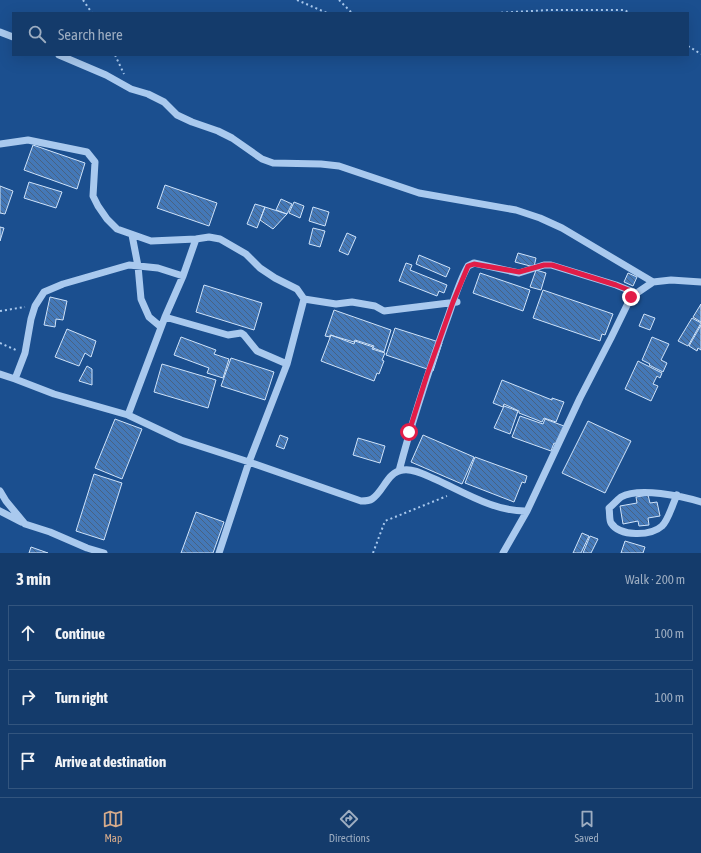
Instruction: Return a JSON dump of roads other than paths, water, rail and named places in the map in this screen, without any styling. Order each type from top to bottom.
[{"type":"street","points":[[0,32],[12,37]]},
{"type":"street","points":[[61,56],[106,75],[132,89],[148,94],[164,102],[177,115],[232,138],[262,159],[273,163],[339,166],[419,193],[516,210],[540,218],[562,228],[653,282]]},
{"type":"street","points":[[0,144],[28,140],[87,152],[95,162],[92,196],[107,219],[117,229],[151,241],[209,237],[220,239],[246,254],[260,268],[297,289],[304,299],[336,304],[352,302],[375,306],[384,311],[455,302]]},
{"type":"street","points":[[132,235],[138,266],[141,299],[149,318],[161,327]]},
{"type":"street","points":[[128,415],[161,327],[183,276],[196,239]]},
{"type":"street","points":[[399,471],[409,432],[423,389],[468,266],[474,264],[519,272],[544,265],[552,265],[616,285],[636,293]]},
{"type":"street","points":[[16,378],[25,353],[34,306],[44,292],[62,284],[129,265],[158,268],[183,276]]},
{"type":"street","points":[[503,553],[527,511],[580,398],[631,297],[653,282],[670,280],[701,282]]},
{"type":"street","points":[[219,553],[249,462],[287,364],[304,299]]},
{"type":"street","points":[[165,317],[228,335],[241,333],[257,351],[287,364]]},
{"type":"street","points":[[0,374],[16,378],[54,394],[128,415],[181,440],[361,501],[371,500],[395,472],[403,469],[417,471],[493,505],[516,512],[527,511]]},
{"type":"street","points":[[0,491],[6,501],[25,524]]},
{"type":"street","points":[[677,495],[664,525],[655,531],[636,534],[615,528],[610,522],[610,508],[621,497],[636,492],[677,495],[701,502]]},
{"type":"street","points":[[0,511],[25,524],[104,553]]}]
